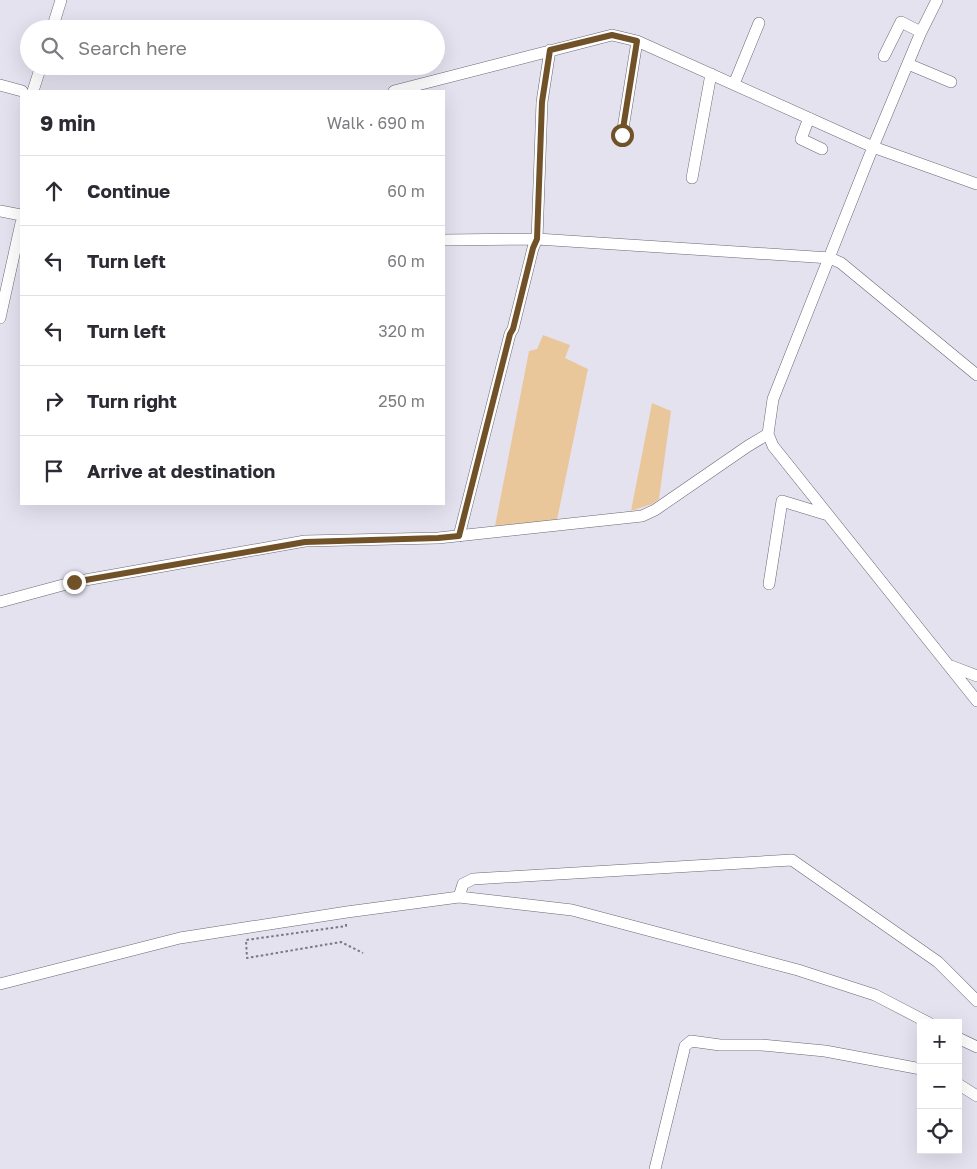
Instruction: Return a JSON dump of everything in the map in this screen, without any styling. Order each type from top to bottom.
[{"type":"street","points":[[55,20],[61,0]]},
{"type":"street","points":[[937,0],[873,146],[773,399],[768,434],[774,446],[828,515],[977,700]]},
{"type":"street","points":[[884,56],[901,22],[922,32]]},
{"type":"street","points":[[734,84],[759,23]]},
{"type":"street","points":[[398,90],[612,35],[637,41],[873,146],[977,184]]},
{"type":"street","points":[[622,135],[637,41]]},
{"type":"street","points":[[459,536],[510,334],[513,329],[533,248],[537,239],[542,102],[550,50]]},
{"type":"street","points":[[908,64],[951,82]]},
{"type":"street","points":[[692,178],[711,74]]},
{"type":"street","points":[[34,90],[38,75]]},
{"type":"street","points":[[0,85],[20,90]]},
{"type":"street","points":[[809,118],[801,139],[822,150]]},
{"type":"street","points":[[0,211],[20,215]]},
{"type":"street","points":[[0,318],[20,228]]},
{"type":"street","points":[[445,240],[537,239],[830,258],[841,263],[977,375]]},
{"type":"street","points":[[0,602],[74,582],[305,542],[438,538],[642,516],[655,510],[768,434]]},
{"type":"street","points":[[769,584],[782,501],[828,515]]},
{"type":"street","points":[[949,665],[977,676]]},
{"type":"street","points":[[459,897],[463,884],[474,878],[792,860],[938,962],[977,1001]]},
{"type":"street","points":[[0,984],[180,938],[459,897],[572,910],[770,963],[875,996],[921,1019]]},
{"type":"street","points":[[962,1040],[977,1047]]},
{"type":"street","points":[[655,1169],[685,1046],[692,1042],[720,1045],[761,1045],[825,1051],[917,1068]]},
{"type":"street","points":[[962,1087],[977,1096]]},
{"type":"path","points":[[348,912],[346,926],[246,940],[247,958],[342,942],[363,953]]},
{"type":"shaded area","points":[[543,335],[570,345],[565,358],[588,369],[557,520],[495,526],[529,351],[537,349]]},
{"type":"shaded area","points":[[652,403],[671,411],[659,499],[652,504],[631,511]]},
{"type":"route","points":[[74,582],[305,542],[459,536],[510,334],[513,329],[533,248],[537,239],[542,102],[550,50],[612,35],[637,41],[622,135]]}]
